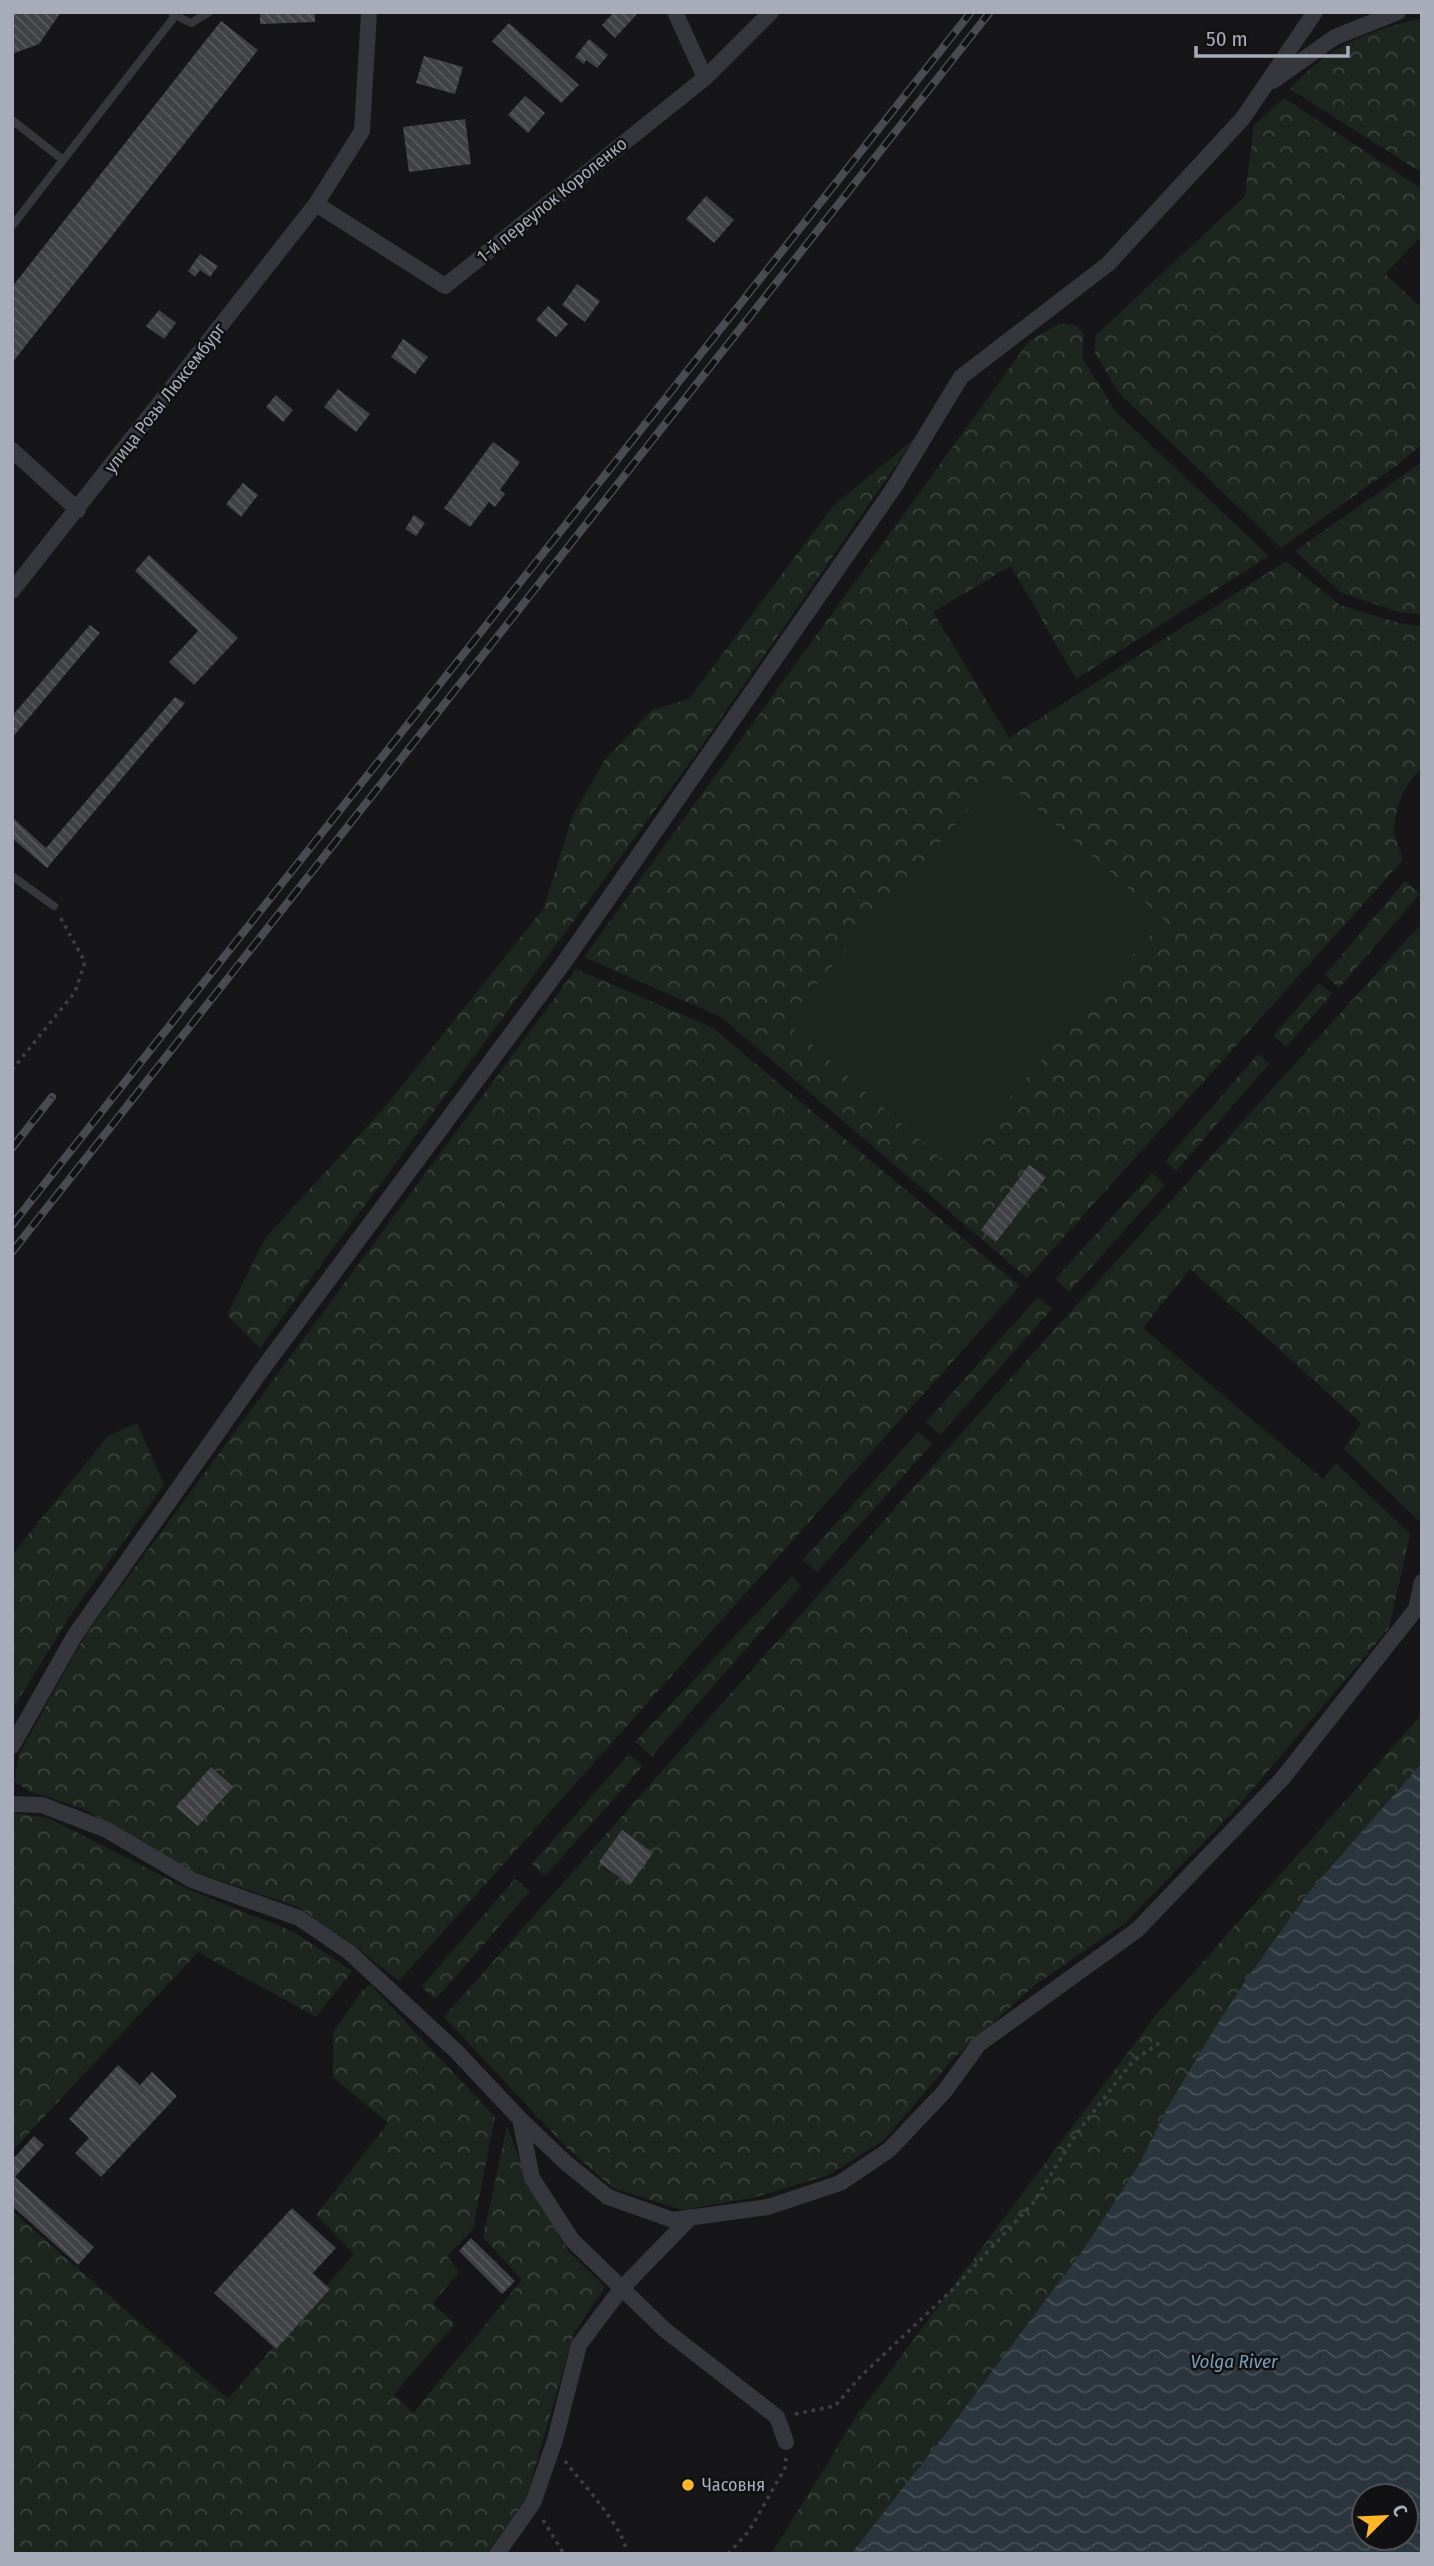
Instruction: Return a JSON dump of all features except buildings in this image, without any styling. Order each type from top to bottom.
[{"type":"street","name":"улица Розы Люксембург","points":[[12,591],[316,204],[362,131],[369,12]]},
{"type":"street","points":[[675,12],[705,78]]},
{"type":"street","name":"1-й переулок Короленко","points":[[316,204],[445,286],[705,78],[771,12]]},
{"type":"street","points":[[12,1746],[75,1635],[261,1371],[563,964],[893,489],[961,377],[1108,264],[1243,118],[1315,12]]},
{"type":"street","points":[[1265,87],[1335,37],[1398,12]]},
{"type":"street","points":[[12,450],[78,510]]},
{"type":"street","points":[[12,1804],[42,1805],[96,1826],[192,1880],[299,1918],[349,1952],[456,2051],[565,2162],[608,2197],[673,2220],[768,2207],[841,2183],[888,2150],[944,2092],[979,2044],[1137,1930],[1282,1779],[1416,1609],[1422,1582]]},
{"type":"street","points":[[520,2119],[532,2178],[572,2240],[665,2330],[777,2417],[786,2442]]},
{"type":"street","points":[[497,2554],[533,2503],[553,2445],[579,2345],[621,2289],[691,2217]]},
{"type":"lane","points":[[12,226],[173,14],[191,23],[209,12]]},
{"type":"lane","points":[[12,121],[63,160]]},
{"type":"lane","points":[[12,876],[54,906]]},
{"type":"path","points":[[12,1070],[75,992],[85,962],[54,906]]},
{"type":"path","points":[[777,2417],[835,2406],[860,2377],[954,2288],[1033,2203],[1077,2133],[1133,2061],[1159,2043]]},
{"type":"path","points":[[728,2554],[749,2531],[785,2468],[786,2442]]},
{"type":"path","points":[[553,2445],[618,2527],[627,2547],[626,2554]]},
{"type":"path","points":[[533,2503],[564,2554]]},
{"type":"green space","points":[[1422,19],[1422,173],[1290,89],[1333,51],[1363,36]]},
{"type":"green space","points":[[1284,98],[1422,189],[1422,236],[1385,274],[1422,308],[1422,444],[1400,463],[1281,548],[1119,393],[1095,353],[1096,335],[1245,196],[1254,125]]},
{"type":"green space","points":[[1059,324],[1076,325],[1083,332],[1083,359],[1116,412],[1269,556],[1076,679],[1011,566],[933,612],[1009,738],[1286,561],[1340,605],[1399,623],[1422,626],[1422,769],[1405,789],[1396,816],[1395,834],[1403,860],[1027,1278],[721,1017],[584,957],[1029,341]]},
{"type":"green space","points":[[914,439],[694,757],[260,1348],[227,1315],[266,1237],[384,1108],[544,908],[572,817],[604,761],[652,710],[689,699],[832,507]]},
{"type":"green space","points":[[1422,462],[1422,614],[1402,613],[1342,593],[1295,551]]},
{"type":"green space","points":[[998,775],[1164,919],[950,1166],[785,1021]]},
{"type":"green space","points":[[1405,881],[1420,894],[1339,988],[1325,975]]},
{"type":"green space","points":[[1422,923],[1422,1518],[1419,1521],[1344,1449],[1361,1423],[1190,1269],[1143,1328],[1323,1479],[1336,1463],[1410,1534],[1389,1628],[1235,1810],[1125,1923],[1035,1985],[954,2058],[884,2140],[829,2175],[752,2198],[682,2210],[613,2188],[568,2149],[444,2017],[998,1392]]},
{"type":"green space","points":[[576,969],[713,1028],[1020,1286],[399,1981],[351,1943],[298,1907],[187,1869],[84,1809],[29,1791],[14,1781],[19,1754],[86,1634]]},
{"type":"green space","points":[[1319,983],[1332,994],[1286,1047],[1273,1036]]},
{"type":"green space","points":[[1258,1054],[1269,1064],[1176,1171],[1165,1161]]},
{"type":"green space","points":[[1152,1173],[1165,1185],[1069,1292],[1055,1279]]},
{"type":"green space","points":[[1038,1297],[1052,1309],[940,1435],[926,1422]]},
{"type":"green space","points":[[137,1423],[164,1485],[70,1616],[12,1710],[12,1555],[108,1436]]},
{"type":"green space","points":[[918,1432],[932,1444],[817,1572],[803,1560]]},
{"type":"green space","points":[[792,1576],[801,1586],[652,1756],[635,1742]]},
{"type":"green space","points":[[1422,1714],[1422,1763],[1308,1893],[1248,1977],[1169,2105],[1138,2166],[1083,2250],[946,2433],[851,2554],[771,2554],[858,2414],[1155,2016]]},
{"type":"green space","points":[[629,1754],[643,1766],[545,1876],[532,1864]]},
{"type":"green space","points":[[12,1813],[48,1818],[190,1890],[294,1932],[352,1971],[316,2017],[198,1952],[12,2151]]},
{"type":"green space","points":[[515,1879],[530,1891],[436,1999],[421,1987]]},
{"type":"green space","points":[[370,1984],[495,2117],[473,2229],[447,2256],[459,2272],[433,2303],[455,2324],[394,2394],[413,2413],[522,2280],[483,2237],[507,2126],[524,2172],[568,2251],[605,2287],[574,2333],[526,2499],[486,2554],[12,2554],[12,2211],[228,2399],[354,2254],[316,2215],[388,2123],[333,2077],[333,2032]]},
{"type":"water","name":"Volga River","points":[[1422,1763],[1422,2554],[851,2554],[946,2433],[1083,2250],[1138,2166],[1169,2105],[1248,1977],[1308,1893]]},
{"type":"railway","points":[[12,1225],[971,12]]},
{"type":"railway","points":[[12,1252],[990,12]]},
{"type":"railway","points":[[12,1148],[52,1097]]},
{"type":"place","name":"Часовня","points":[[688,2485]]}]
